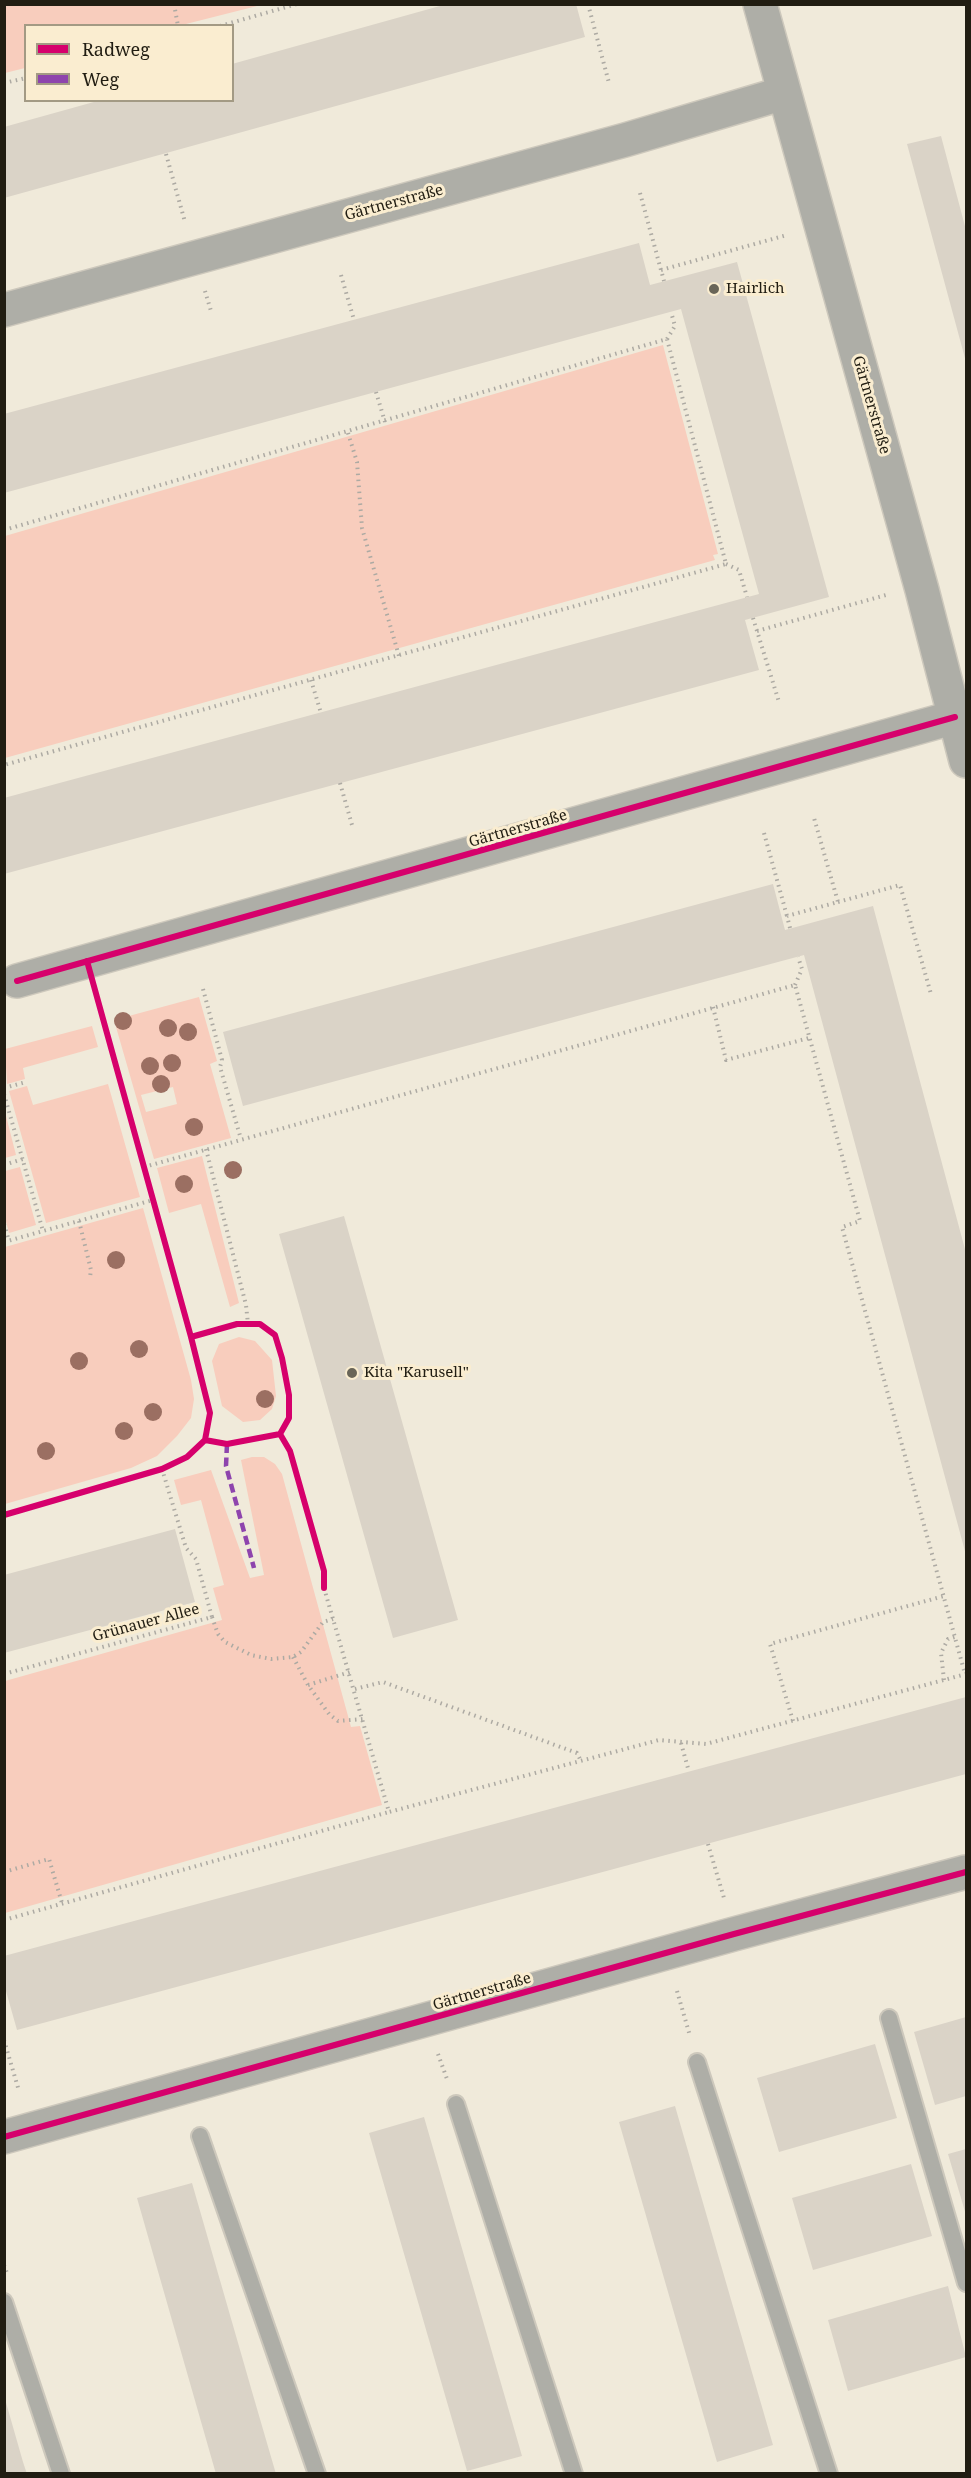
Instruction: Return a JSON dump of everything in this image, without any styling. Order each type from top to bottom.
[{"type":"street","name":"Gärtnerstraße","points":[[760,4],[966,761]]},
{"type":"street","name":"Gärtnerstraße","points":[[4,310],[625,140],[784,93]]},
{"type":"street","name":"Gärtnerstraße","points":[[17,981],[955,717]]},
{"type":"street","name":"Gärtnerstraße","points":[[4,2137],[966,1872]]},
{"type":"lane","points":[[889,2018],[966,2283]]},
{"type":"lane","points":[[697,2062],[829,2474]]},
{"type":"lane","points":[[456,2104],[574,2474]]},
{"type":"lane","points":[[200,2136],[317,2474]]},
{"type":"lane","points":[[4,2302],[61,2474]]},
{"type":"path","points":[[174,4],[178,24]]},
{"type":"path","points":[[227,24],[297,4]]},
{"type":"path","points":[[588,4],[609,82]]},
{"type":"path","points":[[4,83],[24,78]]},
{"type":"path","points":[[166,154],[187,227]]},
{"type":"path","points":[[640,193],[664,281]]},
{"type":"path","points":[[661,270],[793,234]]},
{"type":"path","points":[[341,275],[354,320]]},
{"type":"path","points":[[4,530],[348,433],[667,339],[675,326],[671,312]]},
{"type":"path","points":[[667,339],[726,564]]},
{"type":"path","points":[[376,392],[385,422]]},
{"type":"path","points":[[348,433],[357,462],[362,528],[399,656]]},
{"type":"path","points":[[4,765],[726,564],[739,570],[747,597]]},
{"type":"path","points":[[757,631],[891,594]]},
{"type":"path","points":[[753,618],[779,702]]},
{"type":"path","points":[[311,680],[321,713]]},
{"type":"path","points":[[340,783],[352,825]]},
{"type":"path","points":[[814,818],[838,902]]},
{"type":"path","points":[[764,833],[790,928]]},
{"type":"path","points":[[787,916],[900,885],[931,994]]},
{"type":"path","points":[[4,1920],[389,1812],[658,1740],[706,1744],[966,1674],[842,1227],[860,1221],[795,985],[802,969],[798,957]]},
{"type":"path","points":[[144,1167],[795,985]]},
{"type":"path","points":[[203,989],[222,1060],[220,1067],[241,1139]]},
{"type":"path","points":[[713,1008],[726,1060],[809,1038]]},
{"type":"path","points":[[4,1088],[26,1082]]},
{"type":"path","points":[[4,1094],[43,1231]]},
{"type":"path","points":[[206,1149],[246,1305],[248,1324]]},
{"type":"path","points":[[4,1165],[23,1159]]},
{"type":"path","points":[[4,1224],[7,1241],[153,1200]]},
{"type":"path","points":[[79,1221],[90,1277]]},
{"type":"path","points":[[324,1588],[389,1812]]},
{"type":"path","points":[[793,1721],[771,1644],[944,1596]]},
{"type":"path","points":[[212,1617],[218,1634],[233,1648],[271,1659],[293,1657],[307,1646],[323,1622],[333,1619]]},
{"type":"path","points":[[944,1680],[941,1653],[948,1639],[955,1637]]},
{"type":"path","points":[[293,1657],[322,1706],[338,1721],[363,1719]]},
{"type":"path","points":[[308,1685],[350,1672]]},
{"type":"path","points":[[355,1689],[383,1682],[577,1753],[580,1761]]},
{"type":"path","points":[[681,1743],[689,1772]]},
{"type":"path","points":[[708,1844],[722,1890]]},
{"type":"path","points":[[4,1872],[49,1859],[62,1904]]},
{"type":"path","points":[[676,1991],[697,2062]]},
{"type":"path","points":[[426,2020],[456,2104]]},
{"type":"path","points":[[4,2040],[19,2091]]},
{"type":"shaded area","points":[[5,4],[261,4],[186,24],[24,24],[24,68],[5,73]]},
{"type":"shaded area","points":[[663,345],[718,554],[713,555],[715,560],[5,758],[5,536]]},
{"type":"shaded area","points":[[199,997],[217,1061],[210,1064],[231,1138],[154,1159],[114,1020]],"holes":[[[173,1087],[177,1104],[146,1112],[141,1095]]]},
{"type":"shaded area","points":[[92,1026],[98,1047],[23,1068],[25,1079],[7,1084],[5,1049]]},
{"type":"shaded area","points":[[108,1084],[140,1197],[46,1223],[9,1091],[27,1086],[33,1105]]},
{"type":"shaded area","points":[[5,1112],[16,1155],[4,1158]]},
{"type":"shaded area","points":[[202,1156],[239,1303],[230,1307],[201,1204],[169,1213],[157,1168]]},
{"type":"shaded area","points":[[20,1167],[36,1225],[9,1233],[5,1218],[5,1171]]},
{"type":"shaded area","points":[[143,1208],[191,1380],[194,1399],[191,1418],[157,1456],[131,1468],[5,1504],[5,1247]]},
{"type":"shaded area","points":[[239,1337],[255,1341],[272,1360],[276,1396],[272,1409],[260,1420],[243,1422],[222,1406],[212,1361],[219,1344]]},
{"type":"shaded area","points":[[264,1457],[275,1464],[282,1474],[351,1727],[360,1726],[382,1805],[5,1913],[5,1681],[222,1620],[213,1588],[224,1585],[201,1500],[181,1505],[174,1480],[211,1470],[250,1578],[264,1575],[241,1460]]},
{"type":"building","points":[[447,4],[576,4],[585,37],[4,198],[4,127],[94,102],[234,102],[234,63]]},
{"type":"building","points":[[941,136],[966,230],[966,362],[907,144]]},
{"type":"building","points":[[639,243],[650,285],[737,262],[829,597],[745,620],[759,670],[4,874],[4,798],[759,594],[681,309],[4,493],[4,414]]},
{"type":"building","points":[[773,884],[785,930],[873,906],[966,1253],[966,1555],[804,955],[243,1106],[223,1032]]},
{"type":"building","points":[[344,1216],[458,1620],[393,1638],[279,1234]]},
{"type":"building","points":[[175,1529],[195,1602],[4,1653],[4,1575]]},
{"type":"building","points":[[966,1697],[966,1774],[17,2030],[4,1984],[4,1956]]},
{"type":"building","points":[[966,2017],[966,2096],[935,2105],[914,2032]]},
{"type":"building","points":[[875,2044],[897,2118],[779,2152],[757,2078]]},
{"type":"building","points":[[675,2106],[773,2445],[717,2462],[619,2122]]},
{"type":"building","points":[[424,2117],[522,2456],[467,2471],[369,2133]]},
{"type":"building","points":[[966,2149],[966,2215],[948,2154]]},
{"type":"building","points":[[911,2164],[932,2236],[813,2270],[792,2198]]},
{"type":"building","points":[[192,2183],[276,2474],[216,2474],[137,2198]]},
{"type":"building","points":[[948,2286],[966,2357],[848,2391],[828,2320]]},
{"type":"building","points":[[5,2399],[23,2462],[27,2474],[4,2474]]},
{"type":"marked path","points":[[227,1444],[226,1466],[254,1568]]},
{"type":"cycle path","points":[[17,981],[955,717]]},
{"type":"cycle path","points":[[4,1515],[162,1469],[187,1457],[205,1440],[210,1413],[87,961]]},
{"type":"cycle path","points":[[191,1337],[237,1324],[260,1324],[275,1335],[289,1395],[289,1418],[280,1434],[227,1444],[205,1440]]},
{"type":"cycle path","points":[[280,1434],[290,1451],[324,1571],[324,1588]]},
{"type":"cycle path","points":[[4,2137],[734,1934],[966,1872]]},
{"type":"place","name":"Hairlich","points":[[714,289]]},
{"type":"place","name":"Kita \"Karusell\"","points":[[352,1373]]}]
